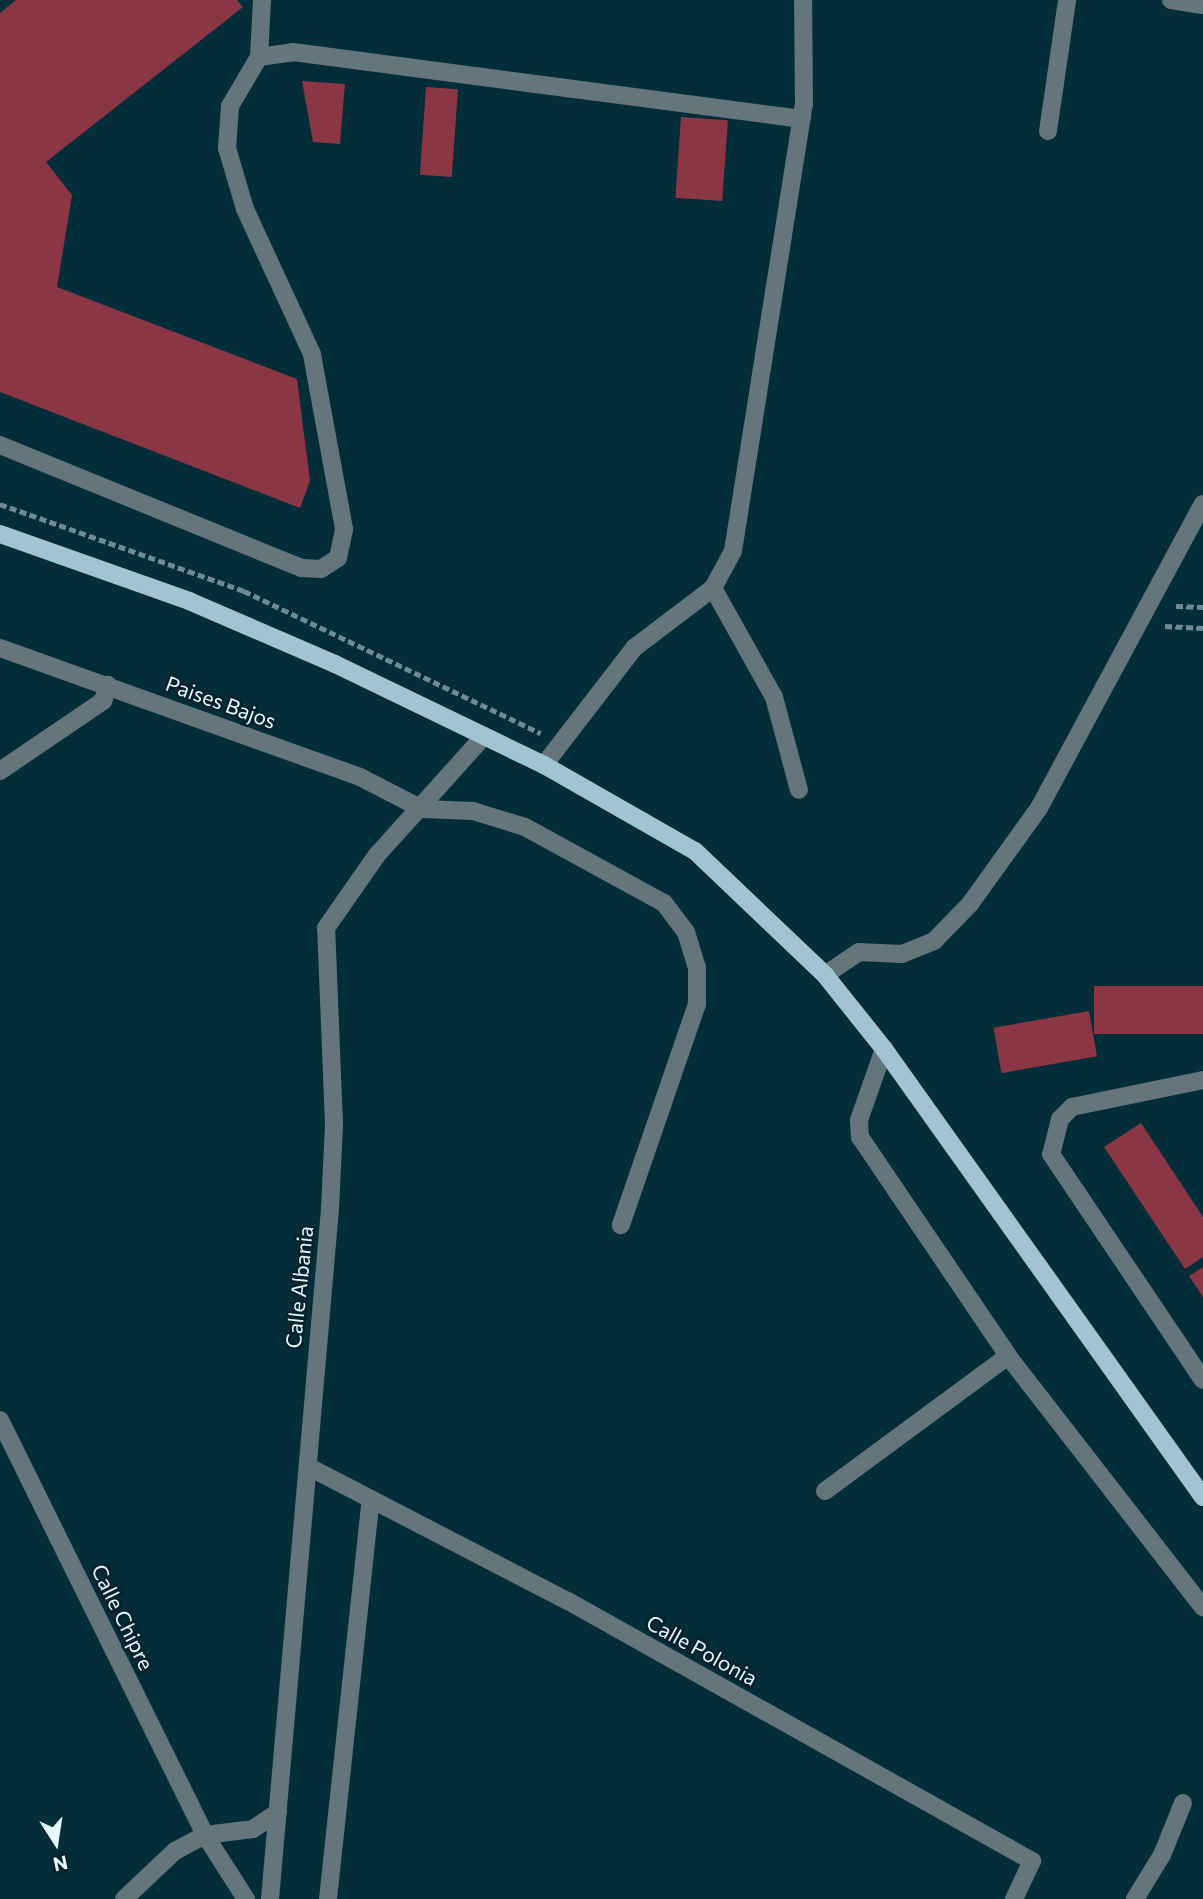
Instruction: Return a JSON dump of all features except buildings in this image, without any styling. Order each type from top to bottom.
[{"type":"main road","points":[[0,534],[240,623],[544,765],[695,851],[825,975],[884,1049],[1203,1497]]},
{"type":"street","points":[[544,765],[634,649],[676,610],[713,588],[733,551],[754,449],[802,119],[803,0]]},
{"type":"street","points":[[1048,131],[1067,0]]},
{"type":"street","points":[[1171,0],[1203,5]]},
{"type":"street","points":[[0,445],[302,568],[321,569],[338,558],[344,529],[312,354],[245,209],[227,148],[230,106],[259,57],[268,1]]},
{"type":"street","points":[[259,57],[293,51],[802,119]]},
{"type":"street","points":[[825,975],[859,952],[902,954],[933,941],[970,904],[1040,808],[1203,504]]},
{"type":"street","points":[[713,588],[775,697],[799,790]]},
{"type":"street","name":"Paises Bajos","points":[[0,649],[108,685],[360,777],[422,809]]},
{"type":"street","points":[[0,771],[103,701],[108,685]]},
{"type":"street","name":"Calle Albania","points":[[270,1899],[309,1468],[334,1124],[323,944],[334,909],[484,736]]},
{"type":"street","points":[[422,809],[473,811],[574,849],[664,903],[686,932],[697,967],[697,1004],[621,1225]]},
{"type":"street","points":[[884,1049],[859,1120],[860,1138],[1008,1356],[1203,1607]]},
{"type":"street","points":[[1203,1080],[1072,1107],[1060,1119],[1051,1154],[1203,1380]]},
{"type":"street","points":[[825,1491],[1008,1356]]},
{"type":"street","name":"Calle Chipre","points":[[0,1420],[205,1835],[246,1899]]},
{"type":"street","name":"Calle Polonia","points":[[309,1468],[568,1601],[1032,1861],[1014,1899]]},
{"type":"street","points":[[328,1899],[371,1499]]},
{"type":"street","points":[[1135,1899],[1162,1856],[1183,1803]]},
{"type":"street","points":[[124,1899],[175,1851],[205,1835],[230,1836],[278,1812]]},
{"type":"path","points":[[1139,625],[1203,628]]}]
